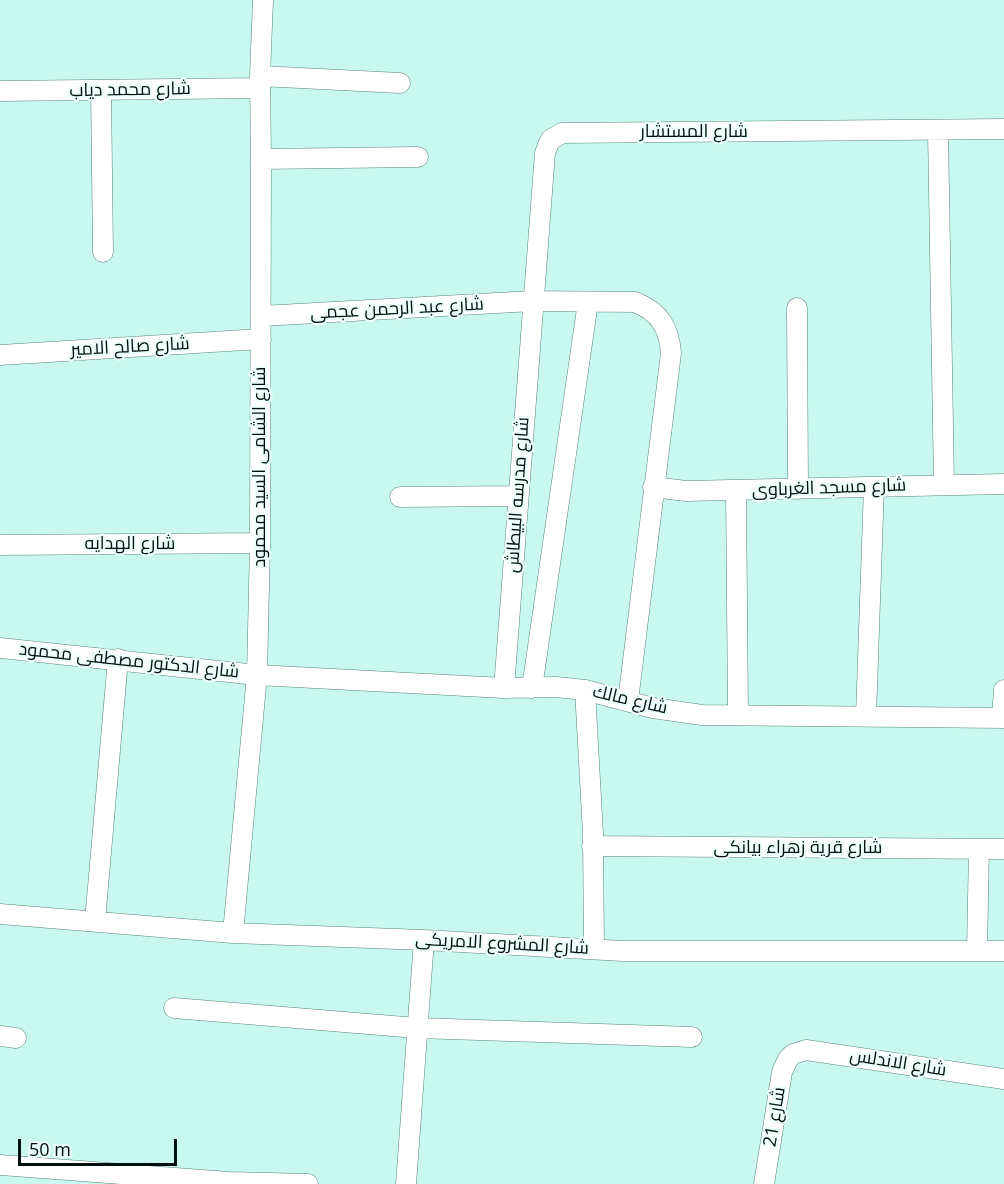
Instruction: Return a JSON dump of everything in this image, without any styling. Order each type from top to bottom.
[{"type":"street","name":"شارع الشامى السيد محمود","points":[[233,933],[257,675],[260,543],[260,82],[263,0]]},
{"type":"street","name":"شارع محمد دياب","points":[[0,91],[101,90],[260,82],[400,83]]},
{"type":"street","points":[[101,90],[103,252]]},
{"type":"street","name":"شارع المستشار","points":[[533,302],[546,153],[547,146],[556,135],[562,133],[1004,129]]},
{"type":"street","points":[[938,131],[944,485]]},
{"type":"street","points":[[261,159],[418,157]]},
{"type":"street","name":"شارع عبد الرحمن عجمى","points":[[261,316],[533,302],[635,302],[647,307],[657,315],[665,325],[671,353],[628,701]]},
{"type":"street","name":"شارع مدرسه البيطاش","points":[[504,688],[533,302]]},
{"type":"street","points":[[532,688],[588,302]]},
{"type":"street","points":[[797,308],[798,489]]},
{"type":"street","name":"شارع صالح الامير","points":[[0,355],[261,339]]},
{"type":"street","name":"شارع مسجد الغرباوى","points":[[653,487],[686,491],[1004,484]]},
{"type":"street","points":[[866,716],[874,486]]},
{"type":"street","points":[[736,490],[738,714]]},
{"type":"street","points":[[400,497],[518,496]]},
{"type":"street","name":"شارع الهدايه","points":[[0,544],[260,543]]},
{"type":"street","name":"شارع الدكتور مصطفى محمود","points":[[0,648],[257,675]]},
{"type":"street","points":[[95,921],[118,659]]},
{"type":"street","name":"شارع مالك","points":[[257,675],[585,690],[653,708],[702,715],[1003,718]]},
{"type":"street","points":[[585,690],[594,949]]},
{"type":"street","points":[[1003,718],[1004,690]]},
{"type":"street","name":"شارع قرية زهراء بيانكى","points":[[592,846],[1004,849]]},
{"type":"street","points":[[977,950],[979,849]]},
{"type":"street","name":"شارع المشروع الامريكى","points":[[0,914],[233,933],[424,940],[623,951],[1004,951]]},
{"type":"street","points":[[406,1184],[424,940]]},
{"type":"street","points":[[174,1008],[417,1028],[692,1037]]},
{"type":"street","name":"شارع الاندلس","points":[[792,1054],[806,1050],[822,1051],[1004,1079]]},
{"type":"street","name":"شارع 21","points":[[764,1184],[782,1072],[792,1054]]},
{"type":"street","points":[[0,1165],[229,1182],[308,1184]]}]
